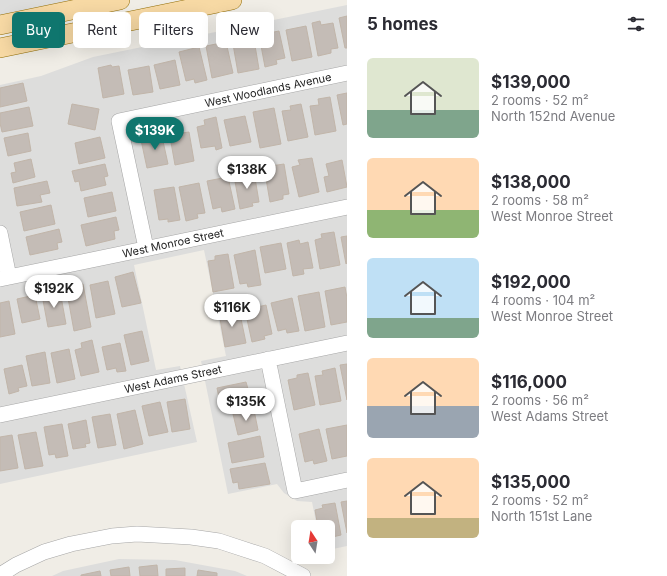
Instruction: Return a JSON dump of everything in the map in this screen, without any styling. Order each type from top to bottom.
[{"type":"main road","points":[[0,25],[120,0]]},
{"type":"main road","points":[[0,48],[232,0]]},
{"type":"street","name":"West Woodlands Avenue","points":[[146,248],[119,121],[347,73]]},
{"type":"street","name":"West Monroe Street","points":[[4,278],[347,207]]},
{"type":"street","points":[[0,233],[4,278]]},
{"type":"street","name":"West Adams Street","points":[[0,415],[347,343]]},
{"type":"street","points":[[268,359],[295,491],[347,480]]},
{"type":"street","points":[[0,575],[16,565],[44,552],[71,544],[112,536],[138,534],[191,537],[220,541],[265,556],[303,576]]},
{"type":"shaded area","points":[[0,0],[82,0],[24,12],[12,12],[12,15],[0,17]]},
{"type":"shaded area","points":[[347,5],[347,546],[335,549],[335,520],[316,520],[312,502],[297,501],[284,493],[277,484],[228,494],[201,361],[226,356],[204,250],[134,265],[156,370],[180,366],[197,442],[0,484],[0,85],[41,76],[93,57],[139,48],[208,48],[208,33],[216,32],[216,48],[274,48],[274,20]]},
{"type":"shaded area","points":[[119,559],[175,560],[235,571],[247,576],[52,576],[63,571]]},
{"type":"building","points":[[347,16],[347,48],[345,48],[339,18]]},
{"type":"building","points":[[320,21],[321,25],[333,23],[338,48],[331,49],[331,53],[318,56],[312,23]]},
{"type":"building","points":[[306,26],[312,57],[292,61],[286,30]]},
{"type":"building","points":[[279,31],[285,58],[276,60],[277,64],[265,67],[261,48],[274,48],[274,32]]},
{"type":"building","points":[[216,44],[216,48],[227,48],[233,73],[212,78],[206,48],[208,48],[208,46]]},
{"type":"building","points":[[199,48],[207,80],[195,83],[194,79],[186,81],[179,52]]},
{"type":"building","points":[[234,48],[255,48],[259,69],[238,73]]},
{"type":"building","points":[[175,60],[180,85],[160,89],[154,65]]},
{"type":"building","points":[[111,65],[112,67],[119,66],[124,94],[103,98],[98,68]]},
{"type":"building","points":[[149,66],[153,92],[133,95],[128,70]]},
{"type":"building","points":[[23,83],[27,101],[0,107],[0,88]]},
{"type":"building","points":[[347,93],[347,124],[343,125],[337,95]]},
{"type":"building","points":[[330,97],[336,131],[315,135],[310,106],[319,105],[318,99]]},
{"type":"building","points":[[72,104],[99,109],[95,130],[68,124]]},
{"type":"building","points":[[301,104],[308,137],[288,141],[282,111],[291,110],[290,106]]},
{"type":"building","points":[[29,107],[33,126],[2,132],[0,113]]},
{"type":"building","points":[[274,108],[281,144],[260,148],[253,112]]},
{"type":"building","points":[[245,116],[251,142],[230,146],[224,120]]},
{"type":"building","points":[[216,117],[222,148],[216,150],[215,146],[201,148],[197,127],[205,125],[204,120]]},
{"type":"building","points":[[181,129],[182,133],[189,132],[194,161],[175,165],[169,131]]},
{"type":"building","points":[[161,132],[168,164],[147,168],[141,140],[150,138],[149,134]]},
{"type":"building","points":[[28,133],[31,151],[8,156],[4,138]]},
{"type":"building","points":[[100,137],[105,158],[79,164],[75,143]]},
{"type":"building","points":[[312,158],[319,192],[299,197],[292,167],[300,165],[298,160]]},
{"type":"building","points":[[31,159],[35,177],[13,183],[11,173],[16,172],[14,163]]},
{"type":"building","points":[[342,160],[347,187],[327,192],[324,177],[329,176],[326,164]]},
{"type":"building","points":[[105,164],[108,176],[104,177],[106,185],[81,191],[79,181],[75,182],[72,171]]},
{"type":"building","points":[[284,164],[289,194],[283,195],[283,199],[270,202],[264,167]]},
{"type":"building","points":[[254,172],[259,202],[252,203],[253,206],[240,209],[234,176]]},
{"type":"building","points":[[228,177],[235,209],[222,212],[221,207],[213,209],[207,181]]},
{"type":"building","points":[[47,181],[50,193],[40,195],[42,202],[17,206],[14,188]]},
{"type":"building","points":[[199,183],[205,213],[197,214],[198,218],[186,221],[179,187]]},
{"type":"building","points":[[174,187],[180,220],[168,222],[168,219],[159,220],[154,190]]},
{"type":"building","points":[[112,192],[116,211],[88,217],[84,198]]},
{"type":"building","points":[[51,205],[55,224],[24,231],[20,212]]},
{"type":"building","points":[[116,217],[119,230],[114,231],[115,239],[86,246],[81,225]]},
{"type":"building","points":[[59,229],[62,242],[57,243],[58,249],[30,255],[26,237]]},
{"type":"building","points":[[334,232],[340,265],[320,269],[315,240],[322,238],[321,234]]},
{"type":"building","points":[[347,236],[347,263],[346,264],[341,237]]},
{"type":"building","points":[[299,240],[300,244],[308,242],[313,268],[303,269],[304,274],[293,276],[287,243]]},
{"type":"building","points":[[281,243],[286,269],[265,273],[260,247]]},
{"type":"building","points":[[255,250],[261,285],[248,287],[247,283],[240,284],[234,255]]},
{"type":"building","points":[[228,254],[234,288],[213,292],[208,261],[215,260],[215,256]]},
{"type":"building","points":[[133,272],[141,303],[122,307],[115,277]]},
{"type":"building","points":[[108,281],[115,314],[96,318],[90,285]]},
{"type":"building","points":[[83,284],[91,327],[74,331],[66,287]]},
{"type":"building","points":[[345,287],[347,298],[347,322],[331,325],[325,291]]},
{"type":"building","points":[[60,291],[66,324],[48,327],[42,295]]},
{"type":"building","points":[[319,292],[325,327],[305,331],[298,296]]},
{"type":"building","points":[[35,295],[40,319],[22,323],[17,299]]},
{"type":"building","points":[[292,298],[299,331],[287,333],[286,329],[278,331],[271,303]]},
{"type":"building","points":[[9,301],[15,334],[0,337],[0,303]]},
{"type":"building","points":[[266,305],[272,334],[264,336],[265,339],[252,342],[245,310]]},
{"type":"building","points":[[239,309],[246,343],[225,347],[219,313]]},
{"type":"building","points":[[142,331],[149,361],[131,365],[124,335]]},
{"type":"building","points":[[92,340],[99,372],[81,376],[75,350],[82,348],[81,343]]},
{"type":"building","points":[[120,343],[126,371],[117,372],[116,368],[107,370],[102,347]]},
{"type":"building","points":[[69,349],[75,379],[57,383],[51,353]]},
{"type":"building","points":[[45,352],[50,383],[32,386],[26,356]]},
{"type":"building","points":[[347,364],[347,400],[340,365]]},
{"type":"building","points":[[22,365],[27,386],[18,388],[19,391],[9,394],[4,369]]},
{"type":"building","points":[[335,368],[341,401],[320,405],[315,376],[323,375],[322,371]]},
{"type":"building","points":[[308,373],[315,405],[294,410],[288,380],[297,378],[297,375]]},
{"type":"building","points":[[246,382],[248,389],[252,389],[254,401],[221,408],[217,388]]},
{"type":"building","points":[[185,399],[190,429],[172,432],[167,402]]},
{"type":"building","points":[[160,402],[168,432],[149,436],[142,406]]},
{"type":"building","points":[[135,410],[143,444],[124,449],[117,414]]},
{"type":"building","points":[[254,410],[258,430],[238,435],[233,414]]},
{"type":"building","points":[[110,414],[116,445],[98,448],[92,417]]},
{"type":"building","points":[[86,420],[90,443],[85,444],[86,447],[73,449],[68,424]]},
{"type":"building","points":[[62,424],[68,456],[56,458],[55,454],[49,455],[44,427]]},
{"type":"building","points":[[347,425],[347,456],[332,459],[326,429]]},
{"type":"building","points":[[319,429],[327,461],[314,464],[313,460],[305,462],[299,434]]},
{"type":"building","points":[[36,432],[43,466],[25,469],[18,435]]},
{"type":"building","points":[[12,435],[18,468],[0,471],[0,437]]},
{"type":"building","points":[[260,436],[264,457],[232,463],[228,443]]},
{"type":"building","points":[[265,463],[270,484],[239,489],[238,482],[233,483],[230,469]]},
{"type":"building","points":[[347,501],[347,533],[341,502]]},
{"type":"building","points":[[335,503],[341,535],[335,536],[335,520],[317,520],[315,510],[323,508],[322,505]]},
{"type":"building","points":[[157,565],[158,576],[140,576],[139,567]]},
{"type":"building","points":[[129,567],[130,576],[111,576],[110,570]]},
{"type":"building","points":[[185,568],[185,576],[166,576],[166,569]]},
{"type":"building","points":[[198,570],[217,573],[217,576],[197,576]]},
{"type":"building","points":[[100,571],[101,576],[81,576],[81,575]]}]
